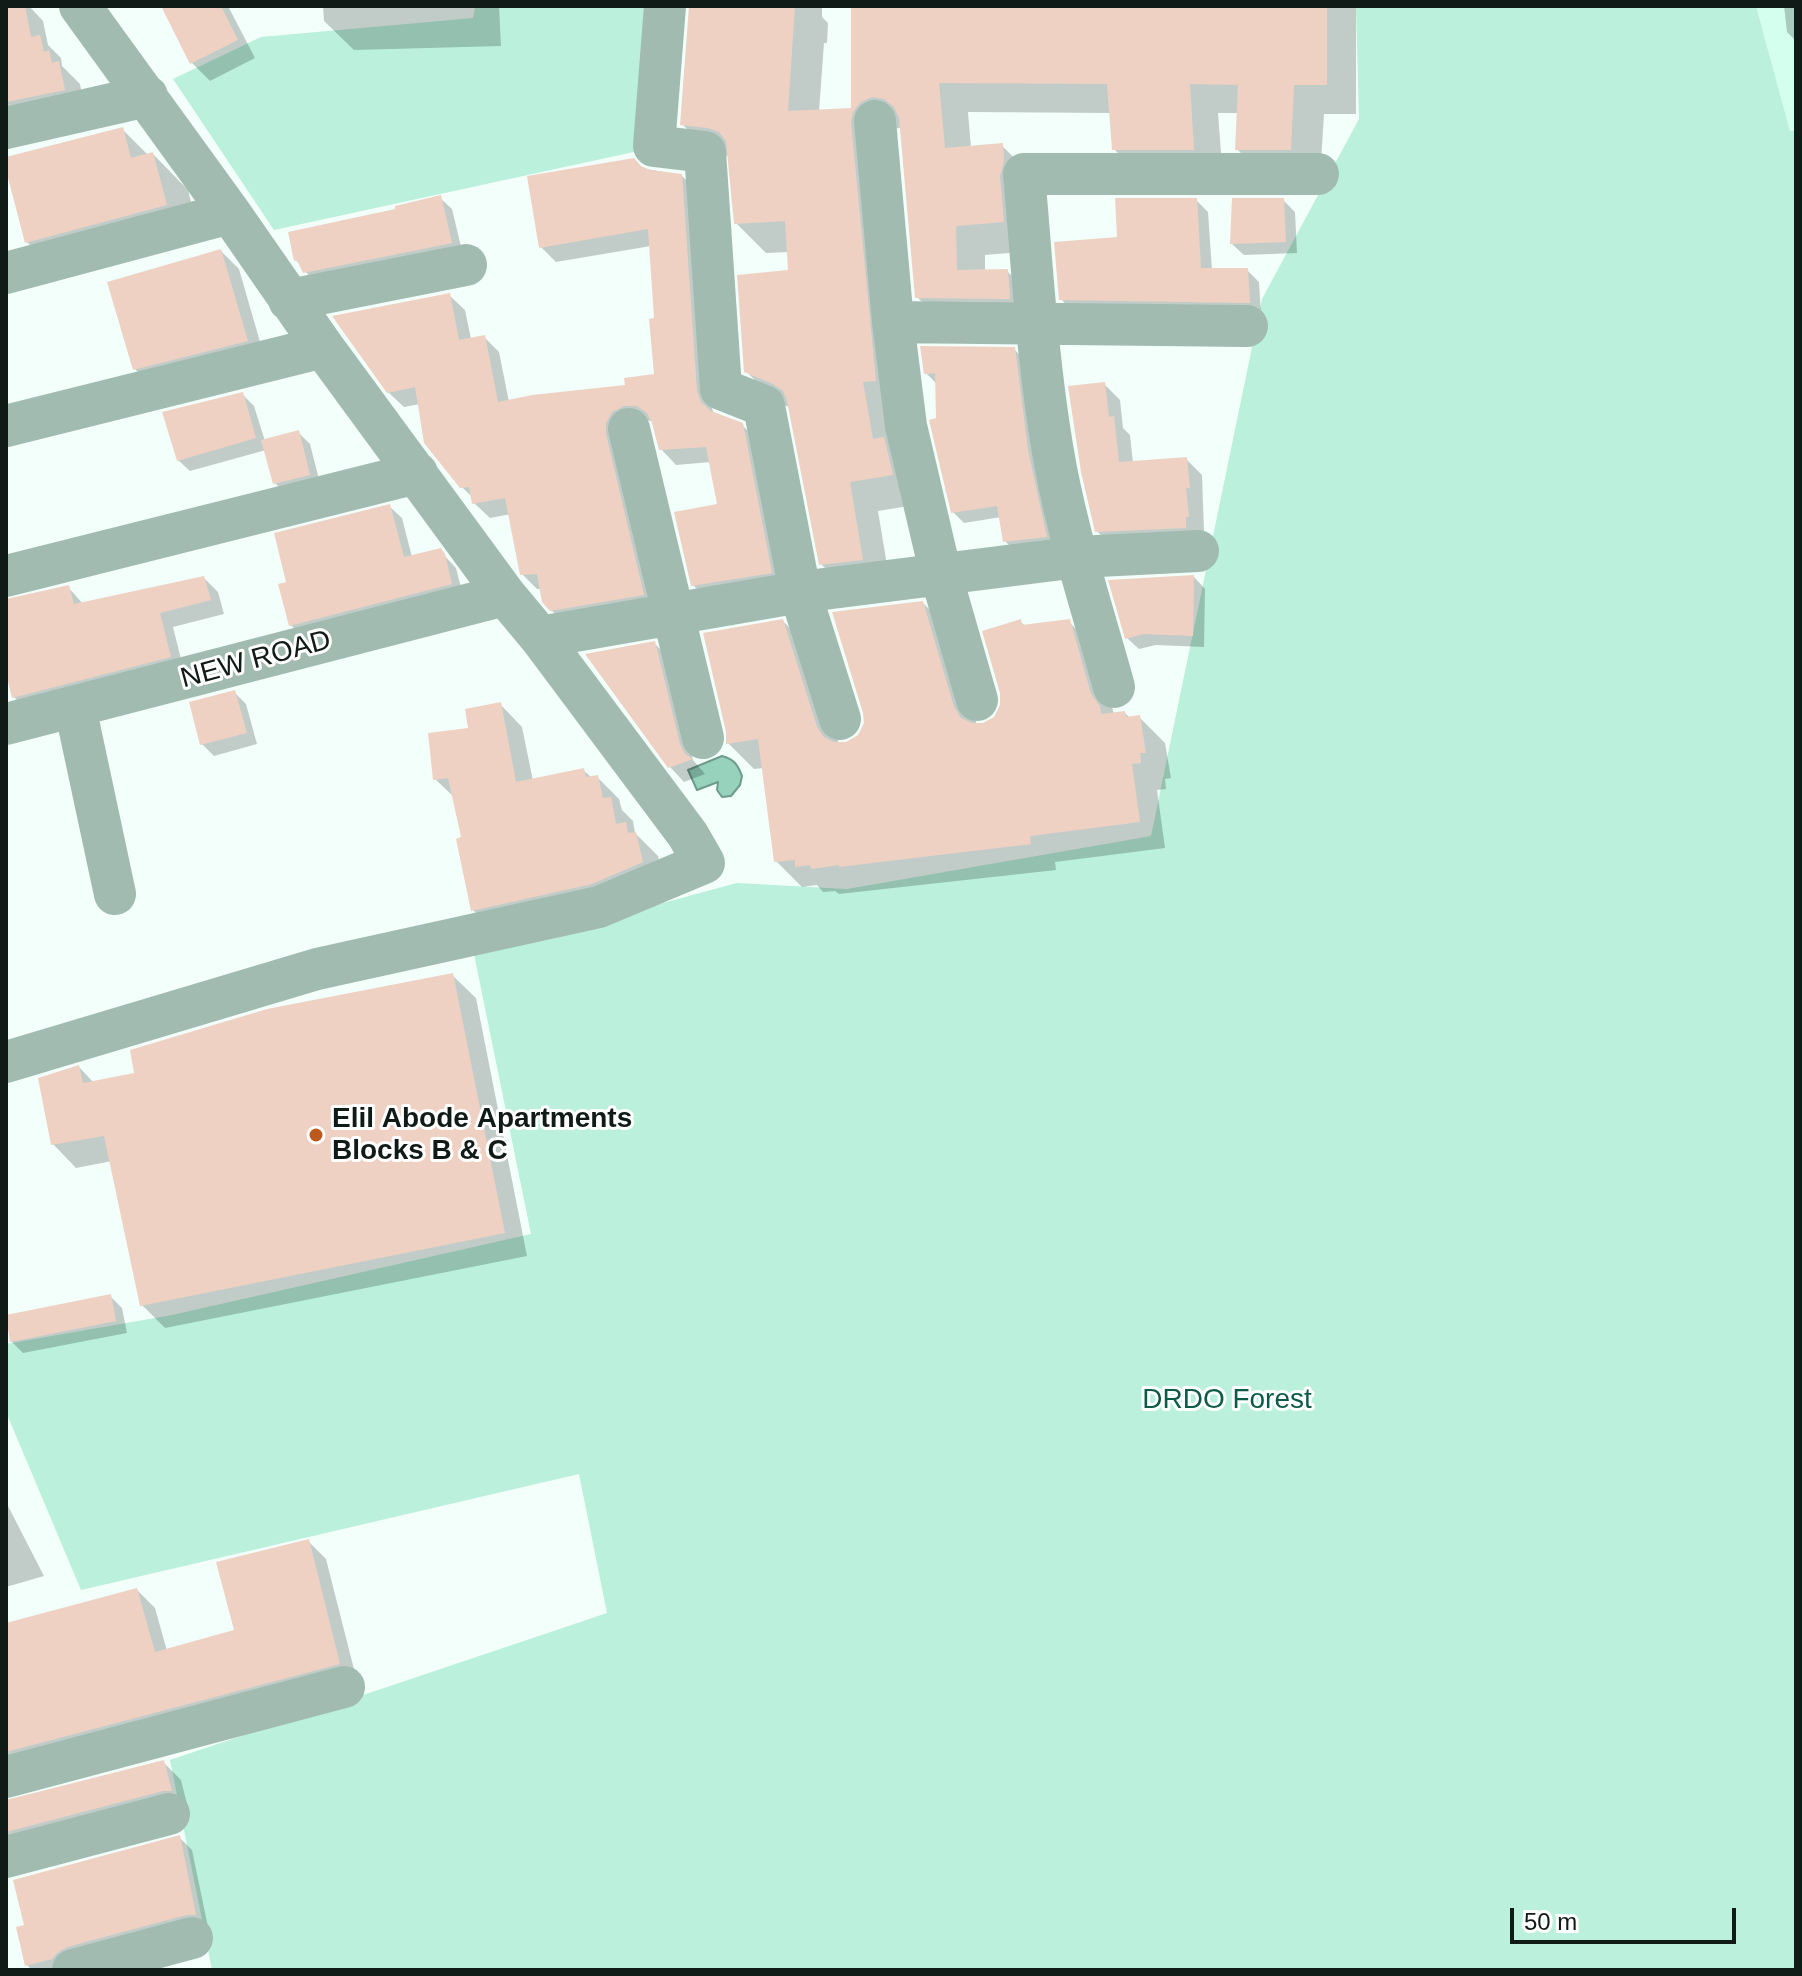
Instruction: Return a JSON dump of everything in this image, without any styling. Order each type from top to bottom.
[{"type":"street","points":[[6,1062],[317,969],[599,907],[704,863],[688,835],[505,595],[323,347],[80,6]]},
{"type":"street","points":[[665,6],[654,146],[705,152],[721,389],[764,406],[800,592],[840,719]]},
{"type":"street","points":[[6,128],[147,96]]},
{"type":"street","points":[[875,121],[893,322],[906,426],[941,575],[977,700]]},
{"type":"street","points":[[1114,687],[1052,447],[1024,174],[1318,174]]},
{"type":"street","points":[[6,273],[230,213]]},
{"type":"street","points":[[289,300],[466,265]]},
{"type":"street","points":[[893,322],[1247,326]]},
{"type":"street","points":[[6,426],[323,347]]},
{"type":"street","points":[[629,429],[703,738]]},
{"type":"street","points":[[6,576],[417,473]]},
{"type":"street","points":[[540,637],[800,592],[1078,557],[1198,551]]},
{"type":"street","name":"NEW ROAD","points":[[6,724],[505,595]]},
{"type":"street","points":[[75,707],[115,894]]},
{"type":"street","points":[[6,1777],[344,1687]]},
{"type":"street","points":[[6,1857],[169,1814]]},
{"type":"street","points":[[73,1970],[192,1938]]},
{"type":"shaded area","points":[[1756,6],[1796,6],[1796,131],[1790,131]]},
{"type":"shaded area","points":[[722,756],[737,766],[742,776],[740,785],[731,796],[722,797],[717,790],[718,782],[697,790],[688,770]]},
{"type":"green space","points":[[475,6],[658,6],[643,150],[274,230],[173,79],[261,37],[473,18]]},
{"type":"green space","name":"DRDO Forest","points":[[1356,6],[1756,6],[1790,131],[1796,131],[1796,1970],[212,1970],[170,1760],[607,1613],[579,1474],[81,1590],[6,1412],[6,1344],[172,1315],[531,1234],[474,954],[737,883],[847,889],[1151,836],[1262,299],[1359,119]]},
{"type":"building","points":[[6,6],[25,6],[31,37],[40,35],[44,52],[49,50],[52,63],[59,61],[65,90],[6,102]]},
{"type":"building","points":[[161,6],[221,6],[238,40],[190,64]]},
{"type":"building","points":[[689,6],[795,6],[788,111],[851,108],[851,6],[1327,6],[1327,85],[1294,85],[1291,150],[1235,150],[1238,85],[1190,84],[1194,150],[1112,150],[1107,84],[939,83],[945,148],[1003,143],[1004,161],[1000,176],[1004,222],[956,226],[957,270],[1008,269],[1010,299],[915,298],[899,118],[894,107],[884,99],[872,97],[861,102],[853,112],[851,123],[876,381],[863,382],[873,439],[884,437],[893,475],[850,482],[863,560],[819,565],[787,401],[783,391],[773,384],[744,372],[737,275],[788,270],[785,221],[734,224],[726,141],[719,132],[708,128],[680,125]]},
{"type":"building","points":[[123,127],[131,158],[153,152],[167,205],[25,243],[6,170],[6,157]]},
{"type":"building","points":[[634,158],[650,170],[682,174],[697,391],[701,402],[711,411],[743,423],[772,573],[691,586],[674,512],[717,504],[706,447],[659,450],[647,413],[637,406],[624,406],[612,412],[606,423],[606,434],[644,595],[550,611],[542,602],[537,574],[520,575],[505,498],[472,504],[469,487],[460,488],[424,443],[415,387],[387,393],[332,316],[450,293],[459,340],[485,335],[498,402],[532,395],[625,385],[624,378],[654,374],[649,319],[654,318],[648,229],[539,248],[527,176]]},
{"type":"building","points":[[441,195],[452,243],[303,273],[297,260],[294,261],[288,232],[395,209],[395,206]]},
{"type":"building","points":[[1115,198],[1197,198],[1201,268],[1248,268],[1250,303],[1059,300],[1054,242],[1117,237]]},
{"type":"building","points":[[1232,198],[1284,198],[1286,242],[1230,244]]},
{"type":"building","points":[[221,249],[248,341],[133,370],[107,282]]},
{"type":"building","points":[[920,346],[1015,347],[1028,450],[1047,537],[1003,542],[997,506],[951,513],[929,420],[936,418],[935,373],[924,374]]},
{"type":"building","points":[[1105,382],[1109,417],[1114,416],[1119,462],[1187,457],[1190,488],[1186,488],[1189,517],[1186,517],[1186,528],[1095,532],[1081,472],[1068,386]]},
{"type":"building","points":[[243,392],[256,438],[177,461],[162,412]]},
{"type":"building","points":[[299,430],[310,475],[273,484],[261,440]]},
{"type":"building","points":[[390,504],[404,557],[441,548],[452,584],[289,626],[278,584],[286,582],[274,533]]},
{"type":"building","points":[[1194,575],[1193,636],[1144,634],[1125,639],[1108,580]]},
{"type":"building","points":[[204,576],[211,600],[160,613],[171,657],[12,698],[6,673],[6,599],[69,585],[74,604]]},
{"type":"building","points":[[923,601],[954,707],[961,718],[972,723],[983,723],[994,717],[1000,705],[1000,693],[982,631],[1021,619],[1022,625],[1070,619],[1091,694],[1100,706],[1101,714],[1125,711],[1126,717],[1140,715],[1146,753],[1140,753],[1141,763],[1132,764],[1140,822],[1030,836],[1031,844],[839,867],[811,869],[810,865],[795,867],[795,860],[774,862],[758,739],[726,744],[726,732],[703,633],[783,619],[817,727],[824,737],[834,742],[846,742],[858,735],[864,723],[863,713],[832,612]]},
{"type":"building","points":[[655,641],[680,744],[685,754],[693,759],[668,768],[585,654]]},
{"type":"building","points":[[235,690],[247,733],[200,745],[189,702]]},
{"type":"building","points":[[501,702],[516,782],[584,768],[586,777],[598,775],[603,798],[611,797],[616,824],[626,822],[628,833],[636,832],[643,862],[592,884],[471,911],[456,839],[461,837],[448,778],[433,780],[428,733],[468,728],[465,709]]},
{"type":"building","name":"Elil Abode Apartments Blocks B & C","points":[[453,973],[505,1233],[140,1306],[104,1136],[51,1145],[38,1078],[79,1065],[83,1083],[134,1073],[130,1050],[267,1009]]},
{"type":"building","points":[[111,1294],[116,1321],[10,1342],[6,1315]]},
{"type":"building","points":[[309,1539],[340,1664],[6,1752],[6,1623],[137,1588],[155,1652],[234,1630],[216,1562]]},
{"type":"building","points":[[164,1760],[172,1791],[6,1832],[6,1800]]},
{"type":"building","points":[[180,1835],[196,1915],[186,1915],[67,1947],[52,1959],[25,1966],[16,1927],[24,1925],[13,1880]]},
{"type":"place","name":"Elil Abode Apartments Blocks B & C","points":[[316,1135]]}]
